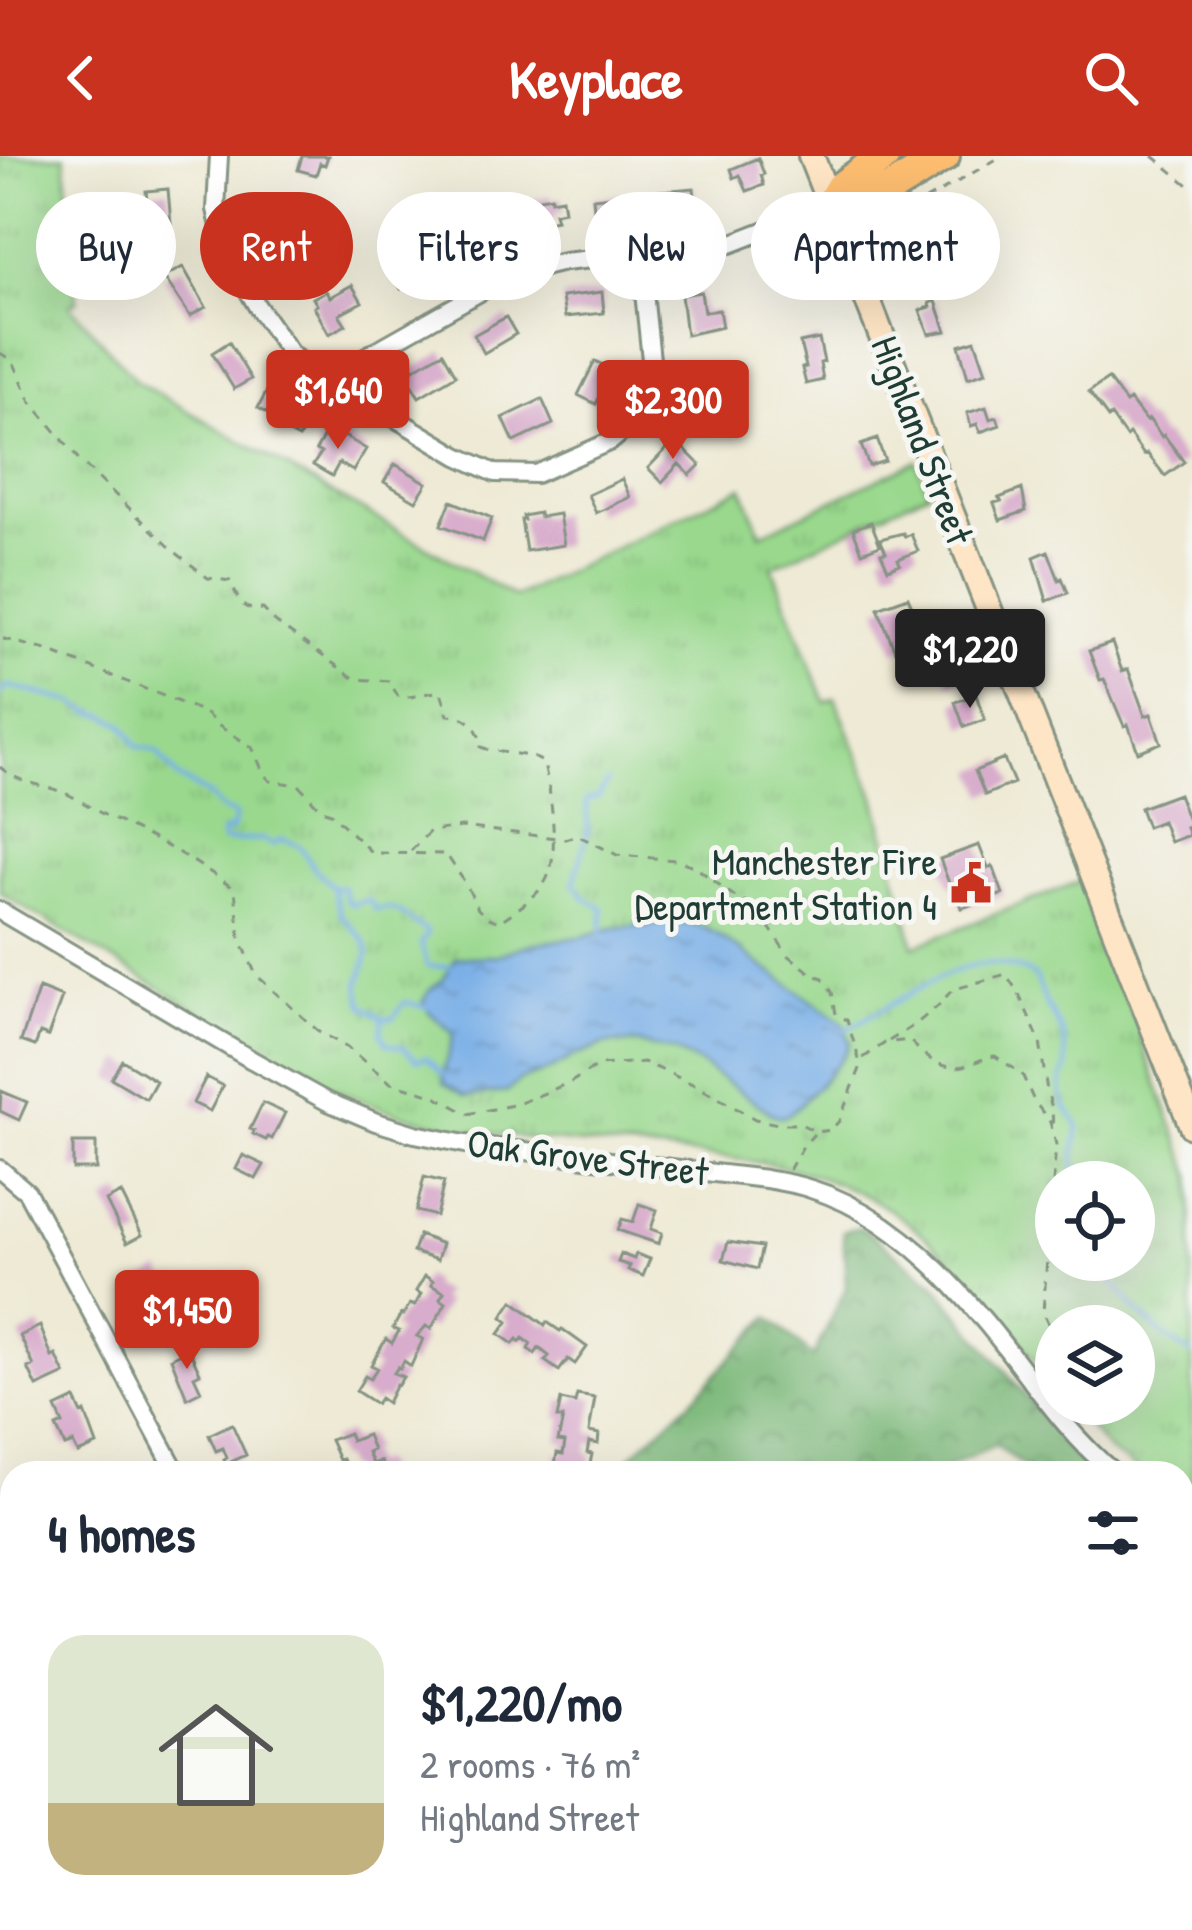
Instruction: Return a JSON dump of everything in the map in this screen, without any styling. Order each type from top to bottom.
[{"type":"highway","points":[[838,192],[884,156]]},
{"type":"highway","points":[[879,192],[944,156]]},
{"type":"main road","name":"Highland Street","points":[[811,156],[825,192]]},
{"type":"main road","name":"Highland Street","points":[[867,300],[1192,1126]]},
{"type":"street","points":[[219,156],[216,209],[226,253],[292,356],[496,473],[536,474],[611,441],[638,419],[653,379],[645,300]]},
{"type":"street","points":[[336,383],[349,366],[510,275],[585,260]]},
{"type":"street","name":"Oak Grove Street","points":[[0,911],[252,1060],[376,1122],[465,1144],[782,1183],[813,1189],[859,1210],[943,1276],[986,1323],[1079,1443],[1100,1461]]},
{"type":"street","points":[[0,1169],[27,1192],[171,1461]]},
{"type":"path","points":[[940,192],[1002,156]]},
{"type":"path","points":[[1153,156],[1192,188]]},
{"type":"path","points":[[0,353],[13,361],[30,400],[80,460],[174,551],[208,578],[230,581],[248,610],[263,609],[274,622],[355,679],[389,681],[398,695],[407,698],[440,692],[448,715],[467,719],[488,751],[543,761],[555,836],[548,877],[499,922],[486,917],[446,854],[372,853],[298,785],[270,781],[252,747],[204,712],[46,650],[0,638]]},
{"type":"path","points":[[0,766],[14,779],[55,789],[137,829],[203,865],[235,890],[240,938],[256,975],[317,1030],[391,1083],[434,1095],[468,1114],[518,1104],[572,1082],[599,1065],[644,1062],[754,1119],[801,1124],[816,1132],[831,1130],[839,1121],[861,1066],[847,1020],[836,1014],[832,992],[824,978],[813,975],[788,953],[754,906],[694,866],[617,855],[577,835],[565,838],[445,827],[430,831],[407,854]]},
{"type":"path","points":[[860,1060],[916,1024],[952,990],[1006,974],[1040,1042],[1052,1108],[1055,1144],[1044,1305]]},
{"type":"path","points":[[886,1043],[909,1040],[933,1063],[962,1067],[995,1056],[1022,1074],[1053,1130]]},
{"type":"path","points":[[782,1183],[816,1132]]},
{"type":"green space","points":[[0,156],[65,156],[68,192],[36,192],[36,300],[77,300],[70,305],[137,382],[515,597],[742,487],[761,534],[916,461],[928,492],[772,567],[825,702],[835,698],[875,797],[914,946],[1081,881],[1192,1177],[1192,1461],[1125,1461],[1087,1425],[1155,1425],[1155,1305],[1035,1305],[1035,1361],[985,1298],[925,1237],[876,1202],[820,1177],[762,1163],[439,1124],[381,1108],[331,1086],[0,893]]},
{"type":"green space","points":[[861,1227],[935,1284],[1035,1407],[1035,1425],[1049,1425],[1080,1461],[1017,1461],[996,1445],[961,1461],[626,1461],[693,1399],[769,1317],[813,1357],[846,1288],[843,1231]]},
{"type":"water","points":[[697,925],[717,934],[844,1024],[846,1051],[789,1114],[772,1114],[702,1065],[673,1051],[634,1043],[606,1044],[520,1080],[507,1092],[466,1096],[444,1083],[453,1033],[423,1002],[456,958],[495,956],[613,928]]},
{"type":"building","points":[[302,156],[328,156],[316,175],[298,170]]},
{"type":"building","points":[[758,158],[764,185],[747,191],[740,175],[734,178],[731,169]]},
{"type":"building","points":[[694,188],[694,192],[658,192]]},
{"type":"building","points":[[183,267],[206,307],[190,316],[176,295],[176,271]]},
{"type":"building","points":[[353,287],[362,302],[339,314],[346,325],[329,334],[314,300],[353,300]]},
{"type":"building","points":[[585,294],[585,300],[603,300],[604,313],[565,317],[562,297]]},
{"type":"building","points":[[682,300],[702,300],[704,312],[719,310],[722,327],[686,335]]},
{"type":"building","points":[[936,301],[946,331],[929,334],[920,310]]},
{"type":"building","points":[[506,317],[516,334],[484,353],[474,335]]},
{"type":"building","points":[[819,339],[823,380],[806,384],[800,343]]},
{"type":"building","points":[[975,340],[986,372],[968,378],[959,345]]},
{"type":"building","points":[[229,342],[251,379],[234,389],[212,353]]},
{"type":"building","points":[[443,352],[456,375],[419,397],[405,374]]},
{"type":"building","points":[[595,361],[613,370],[596,404],[578,395]]},
{"type":"building","points":[[688,364],[716,368],[714,385],[706,384],[703,400],[711,401],[710,411],[681,408]]},
{"type":"building","points":[[1108,379],[1184,462],[1165,476],[1129,434],[1126,437],[1108,418],[1089,392]]},
{"type":"building","points":[[268,389],[291,402],[286,412],[307,423],[299,438],[276,426],[280,420],[258,408]]},
{"type":"building","points":[[542,399],[553,424],[514,442],[503,418]]},
{"type":"building","points":[[986,407],[990,419],[997,417],[1000,425],[980,432],[977,424],[971,426],[967,413]]},
{"type":"building","points":[[329,427],[366,449],[353,471],[339,463],[332,476],[313,465]]},
{"type":"building","points":[[877,439],[885,461],[869,466],[861,445]]},
{"type":"building","points":[[675,440],[700,465],[690,475],[679,464],[662,482],[648,468]]},
{"type":"building","points":[[395,464],[427,483],[416,501],[384,482]]},
{"type":"building","points":[[622,479],[630,497],[596,513],[588,495]]},
{"type":"building","points":[[1022,489],[1026,511],[1000,520],[994,503]]},
{"type":"building","points":[[451,501],[492,518],[483,541],[441,525]]},
{"type":"building","points":[[539,513],[540,517],[559,514],[564,545],[526,551],[521,520]]},
{"type":"building","points":[[871,522],[880,545],[862,552],[853,529]]},
{"type":"building","points":[[903,533],[905,537],[911,534],[918,551],[888,569],[880,539]]},
{"type":"building","points":[[1048,551],[1068,593],[1047,601],[1034,557]]},
{"type":"building","points":[[908,597],[917,618],[906,622],[914,644],[895,651],[878,608]]},
{"type":"building","points":[[1112,643],[1122,671],[1128,669],[1145,716],[1151,714],[1161,743],[1138,752],[1089,651]]},
{"type":"building","points":[[960,650],[969,676],[949,683],[940,657]]},
{"type":"building","points":[[976,695],[985,720],[964,727],[955,702]]},
{"type":"building","points":[[1004,759],[1014,783],[985,795],[975,771]]},
{"type":"building","points":[[1178,794],[1187,818],[1192,816],[1192,826],[1186,828],[1189,835],[1170,842],[1162,821],[1147,827],[1140,808]]},
{"type":"building","points":[[979,845],[1003,894],[962,908],[940,859]]},
{"type":"building","points":[[39,988],[62,997],[48,1036],[40,1033],[35,1046],[21,1041]]},
{"type":"building","points":[[122,1060],[156,1081],[146,1099],[111,1078]]},
{"type":"building","points":[[206,1077],[223,1086],[210,1111],[193,1103]]},
{"type":"building","points":[[1,1091],[27,1102],[19,1120],[0,1111]]},
{"type":"building","points":[[263,1103],[285,1113],[272,1139],[266,1140],[250,1129]]},
{"type":"building","points":[[73,1143],[96,1143],[96,1169],[73,1169]]},
{"type":"building","points":[[243,1155],[264,1165],[256,1179],[236,1169]]},
{"type":"building","points":[[424,1177],[444,1182],[436,1216],[416,1211]]},
{"type":"building","points":[[121,1193],[142,1235],[127,1243],[106,1201]]},
{"type":"building","points":[[639,1204],[657,1210],[651,1229],[662,1233],[659,1244],[618,1230],[622,1219],[633,1222]]},
{"type":"building","points":[[419,1235],[442,1244],[437,1260],[413,1252]]},
{"type":"building","points":[[728,1242],[762,1247],[757,1269],[723,1260]]},
{"type":"building","points":[[621,1254],[650,1259],[643,1276],[618,1262]]},
{"type":"building","points":[[161,1270],[187,1311],[164,1323],[154,1296],[140,1304],[131,1286]]},
{"type":"building","points":[[425,1276],[444,1292],[440,1299],[446,1303],[431,1329],[426,1326],[417,1336],[423,1339],[411,1366],[404,1361],[394,1373],[403,1377],[387,1403],[380,1398],[376,1404],[356,1391],[377,1368],[371,1365],[386,1339],[392,1343],[401,1314],[410,1304],[415,1306],[421,1294],[416,1291]]},
{"type":"building","points":[[513,1301],[587,1347],[575,1364],[568,1359],[559,1371],[545,1361],[549,1356],[539,1348],[535,1354],[528,1349],[531,1344],[523,1338],[513,1344],[499,1334],[508,1322],[502,1317]]},
{"type":"building","points":[[40,1326],[52,1357],[56,1355],[65,1374],[37,1387],[28,1368],[34,1366],[20,1336]]},
{"type":"building","points":[[189,1349],[200,1373],[194,1376],[201,1391],[187,1398],[171,1358]]},
{"type":"building","points":[[577,1395],[595,1398],[589,1432],[599,1434],[598,1444],[589,1442],[591,1461],[556,1461],[565,1442],[558,1441],[561,1400],[575,1403]]},
{"type":"building","points":[[75,1399],[97,1445],[78,1453],[73,1443],[65,1446],[56,1427],[63,1424],[56,1408]]},
{"type":"building","points":[[232,1424],[246,1455],[224,1461],[223,1448],[216,1451],[209,1435]]},
{"type":"building","points":[[348,1433],[351,1441],[367,1435],[372,1461],[339,1460],[330,1440]]},
{"type":"waterway","points":[[0,693],[9,686],[73,702],[122,724],[137,746],[156,751],[177,777],[236,815],[231,831],[222,833],[223,841],[263,839],[272,845],[282,839],[300,846],[333,887],[341,915],[369,951],[359,985],[363,1005],[392,1019],[405,1002],[426,1007]]},
{"type":"waterway","points":[[602,934],[603,908],[586,899],[574,883],[588,830],[586,800],[598,797],[607,782]]},
{"type":"waterway","points":[[333,887],[343,887],[352,905],[365,900],[376,910],[392,909],[426,930],[421,943],[427,966],[453,967]]},
{"type":"waterway","points":[[844,1030],[930,982],[966,968],[1003,965],[1036,977],[1063,1033],[1067,1069],[1061,1090],[1079,1126],[1074,1161]]},
{"type":"waterway","points":[[383,1018],[381,1033],[387,1044],[403,1047],[417,1060],[426,1057],[443,1074]]},
{"type":"waterway","points":[[1113,1281],[1139,1313],[1192,1354]]},
{"type":"place","name":"Manchester Fire Department Station 4","points":[[971,883]]}]
